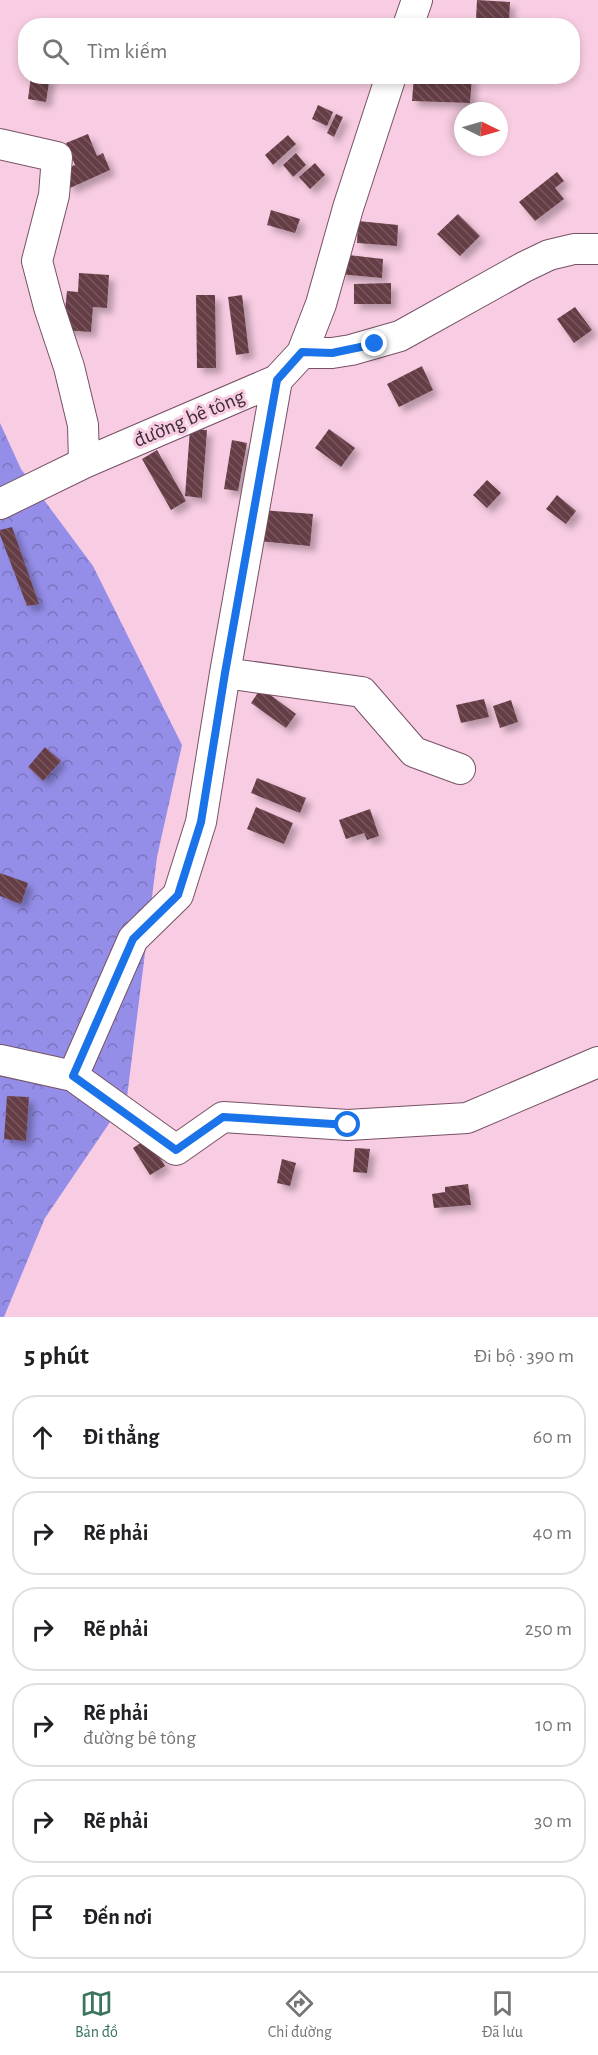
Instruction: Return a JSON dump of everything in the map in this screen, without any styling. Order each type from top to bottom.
[{"type":"street","points":[[411,18],[417,0]]},
{"type":"street","name":"đường bê tông","points":[[0,504],[84,463],[277,380],[302,352],[321,304],[348,208],[388,84]]},
{"type":"street","points":[[0,144],[57,157],[54,195],[37,261],[49,307],[69,367],[83,425],[84,463]]},
{"type":"street","points":[[302,352],[332,353],[351,350],[399,336],[549,255],[574,249],[598,249]]},
{"type":"street","points":[[73,1076],[133,939],[178,895],[201,822],[277,380]]},
{"type":"street","points":[[225,673],[362,693],[414,752],[460,769]]},
{"type":"street","points":[[0,1060],[73,1076],[176,1150],[223,1117],[348,1125],[467,1118],[598,1062]]},
{"type":"green space","points":[[0,423],[21,469],[93,566],[182,745],[157,857],[127,1097],[45,1218],[4,1317],[0,1317]]},
{"type":"building","points":[[477,0],[510,2],[509,18],[476,18]]},
{"type":"building","points":[[30,84],[49,84],[46,102],[28,99]]},
{"type":"building","points":[[413,84],[471,84],[470,102],[412,101]]},
{"type":"building","points":[[318,105],[333,112],[327,126],[312,119]]},
{"type":"building","points":[[336,114],[343,117],[334,137],[327,133]]},
{"type":"building","points":[[88,134],[97,156],[103,153],[110,170],[70,188],[62,170],[75,165],[66,143]]},
{"type":"building","points":[[288,135],[296,144],[273,165],[265,155]]},
{"type":"building","points":[[296,153],[306,165],[293,177],[283,165]]},
{"type":"building","points":[[315,163],[325,175],[310,189],[299,177]]},
{"type":"building","points":[[557,172],[564,181],[555,188],[564,199],[535,221],[519,202]]},
{"type":"building","points":[[271,210],[300,219],[295,233],[267,225]]},
{"type":"building","points":[[458,214],[480,236],[460,256],[437,234]]},
{"type":"building","points":[[358,221],[398,225],[397,246],[357,243]]},
{"type":"building","points":[[340,254],[383,259],[382,278],[339,274]]},
{"type":"building","points":[[79,273],[109,275],[107,308],[93,307],[91,332],[63,330],[67,291],[78,292]]},
{"type":"building","points":[[391,283],[391,304],[354,304],[354,284]]},
{"type":"building","points":[[196,295],[215,295],[216,368],[197,368]]},
{"type":"building","points":[[242,295],[249,353],[236,355],[228,297]]},
{"type":"building","points":[[575,307],[592,330],[574,343],[557,319]]},
{"type":"building","points":[[422,366],[433,390],[399,407],[387,384]]},
{"type":"building","points":[[190,429],[207,430],[202,498],[185,496]]},
{"type":"building","points":[[329,429],[355,448],[341,467],[315,448]]},
{"type":"building","points":[[232,440],[247,443],[238,491],[224,489]]},
{"type":"building","points":[[157,450],[186,501],[171,510],[142,459]]},
{"type":"building","points":[[487,480],[501,493],[487,508],[473,495]]},
{"type":"building","points":[[557,495],[576,511],[566,524],[546,509]]},
{"type":"building","points":[[261,510],[313,514],[310,546],[259,541]]},
{"type":"building","points":[[12,527],[39,604],[27,606],[0,535],[0,530]]},
{"type":"building","points":[[261,688],[296,714],[286,728],[251,703]]},
{"type":"building","points":[[484,699],[489,717],[461,723],[456,705]]},
{"type":"building","points":[[511,700],[518,722],[500,728],[493,706]]},
{"type":"building","points":[[45,747],[61,761],[43,781],[28,767]]},
{"type":"building","points":[[257,778],[306,798],[300,813],[251,793]]},
{"type":"building","points":[[256,807],[293,823],[284,844],[247,829]]},
{"type":"building","points":[[370,809],[379,836],[367,840],[364,833],[346,839],[339,820]]},
{"type":"building","points":[[0,873],[28,883],[21,904],[0,896]]},
{"type":"building","points":[[7,1096],[29,1097],[26,1141],[4,1139]]},
{"type":"building","points":[[148,1138],[165,1166],[150,1175],[133,1148]]},
{"type":"building","points":[[355,1148],[370,1149],[367,1173],[353,1172]]},
{"type":"building","points":[[282,1159],[296,1163],[290,1186],[277,1183]]},
{"type":"building","points":[[468,1184],[471,1205],[434,1208],[432,1194],[445,1192],[445,1187]]},
{"type":"route","points":[[348,1125],[223,1117],[176,1150],[73,1076],[133,939],[178,895],[201,822],[277,380],[302,352],[332,353],[375,344]]}]
